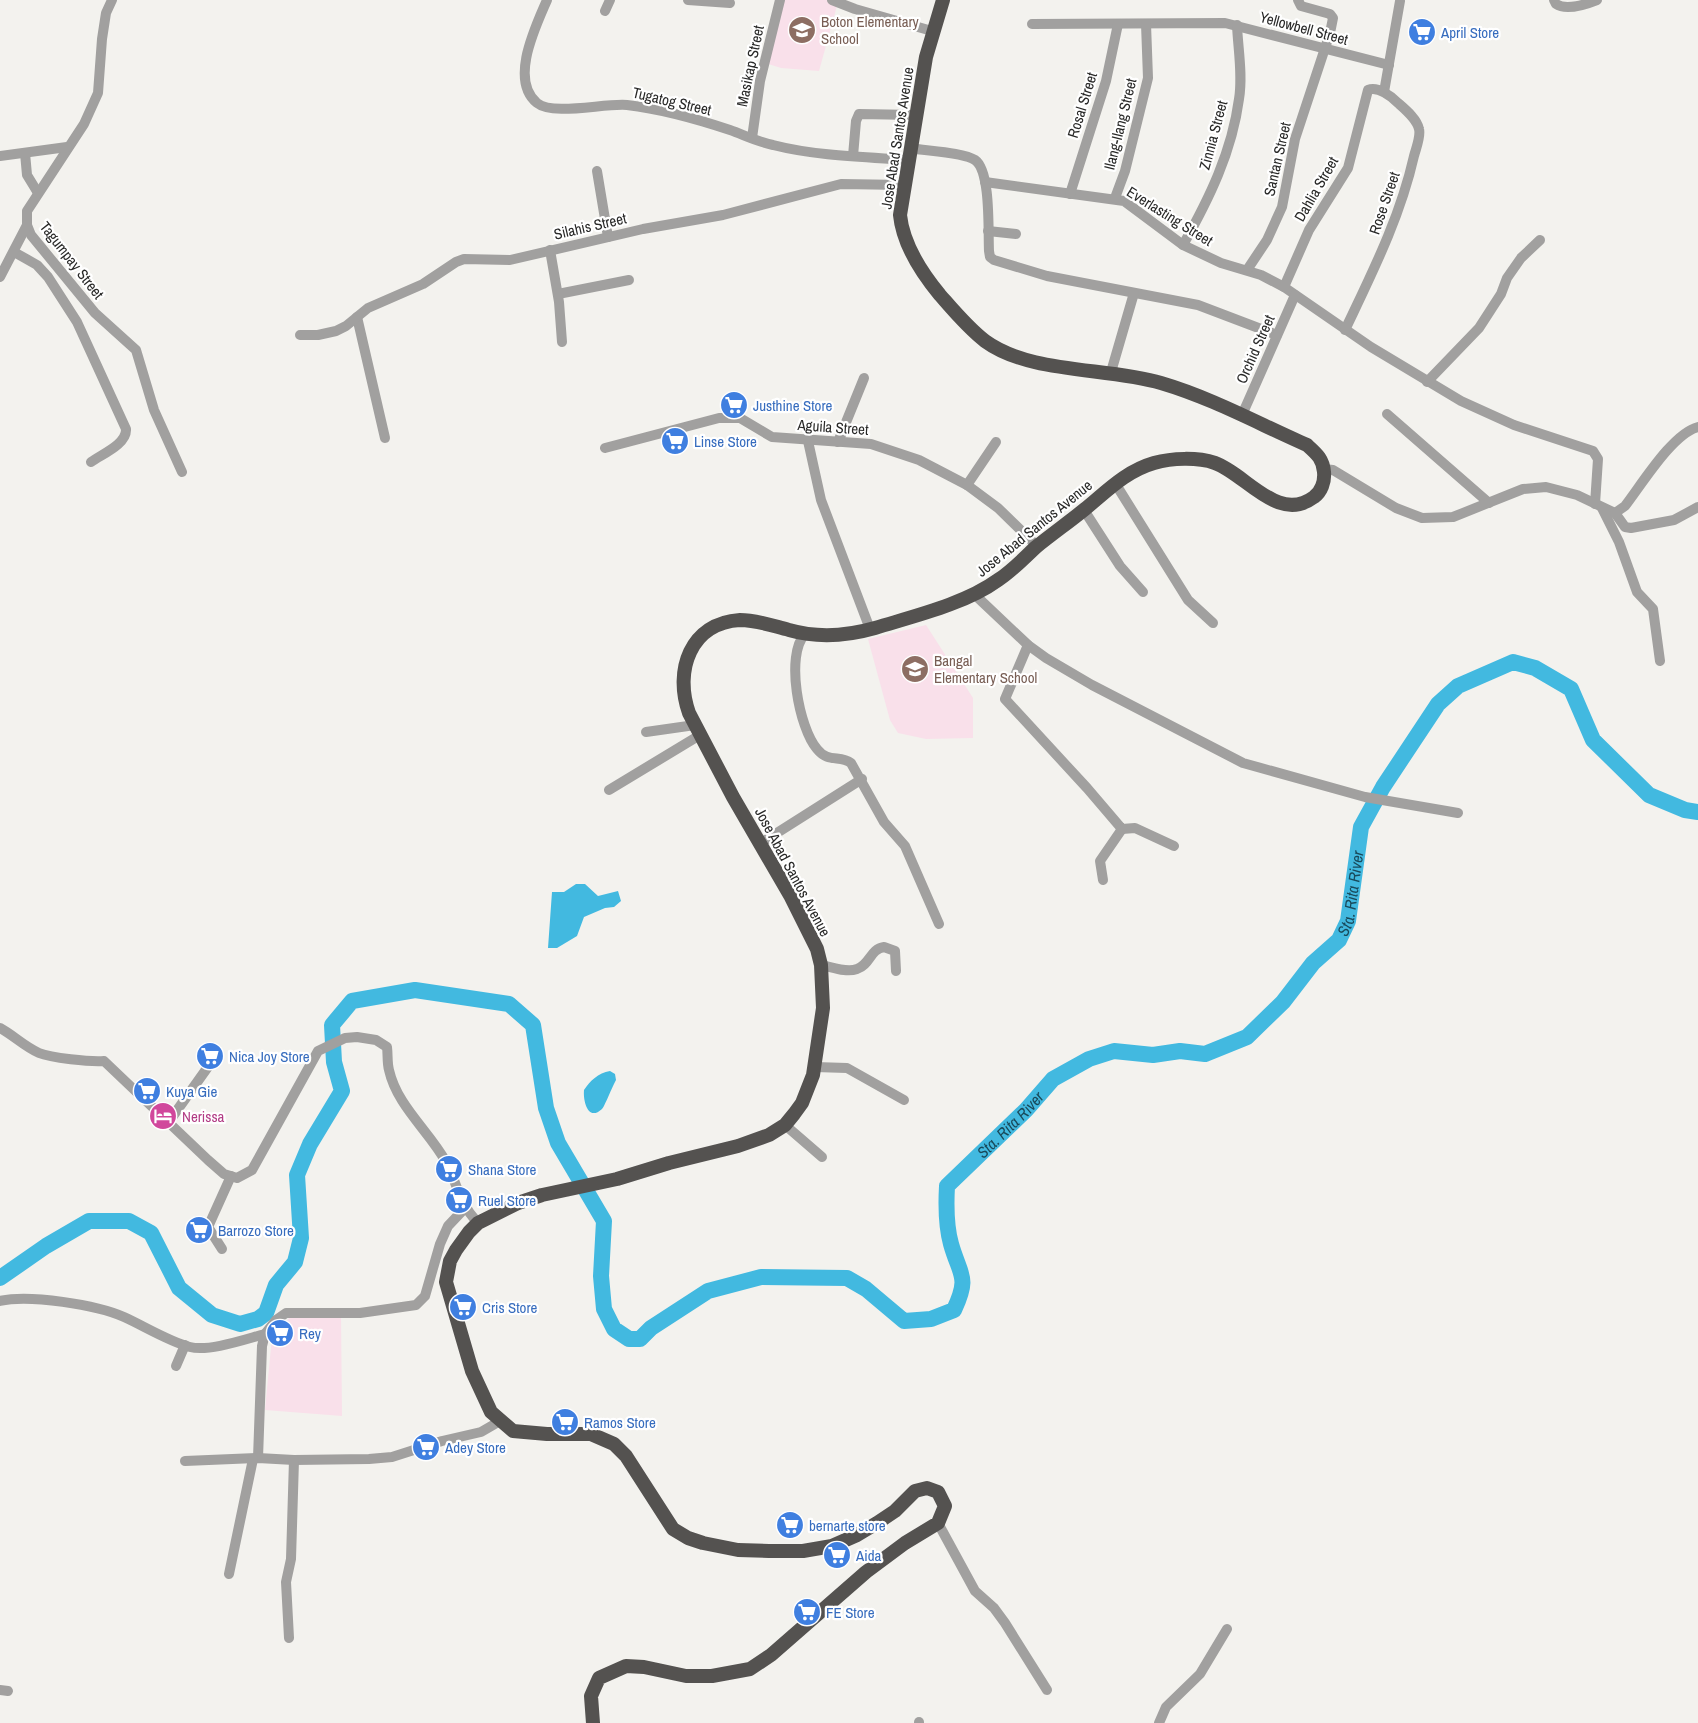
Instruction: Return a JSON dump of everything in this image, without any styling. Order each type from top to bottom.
[{"type":"highway","name":"Jose Abad Santos Avenue","points":[[938,1523],[945,1506],[938,1492],[927,1488],[915,1491],[895,1511],[857,1535],[832,1546],[802,1550],[738,1550],[688,1538],[673,1529],[626,1456],[614,1444],[591,1434],[524,1433],[513,1430],[500,1422],[490,1412],[480,1392],[446,1282],[453,1255],[469,1232],[478,1223],[518,1203],[542,1194],[617,1179],[755,1141],[785,1125],[802,1103],[815,1067],[823,1008],[821,965],[817,949],[803,919],[697,730],[686,705],[682,676],[688,654],[700,639],[719,626],[743,620],[805,634],[841,635],[870,629],[921,614],[974,594],[1001,579],[1037,546],[1084,510],[1115,483],[1135,470],[1156,463],[1169,460],[1199,460],[1216,463],[1267,497],[1284,504],[1300,506],[1319,493],[1325,478],[1320,457],[1308,445],[1242,414],[1160,382],[1111,372],[1021,358],[986,342],[965,324],[933,287],[904,238],[900,215],[915,115],[932,31],[943,0]]},
{"type":"highway","points":[[593,1723],[591,1696],[599,1678],[608,1672],[626,1666],[644,1667],[686,1676],[700,1676],[750,1669],[771,1655],[866,1572],[905,1543],[938,1523]]},
{"type":"street","name":"Tagumpay Street","points":[[112,0],[106,13],[102,39],[98,93],[84,124],[67,147],[27,211],[27,226],[31,235],[95,313],[136,350],[154,410],[182,472]]},
{"type":"street","name":"Tugatog Street","points":[[547,0],[527,54],[525,70],[528,89],[538,103],[554,109],[603,104],[640,107],[727,129],[784,148],[853,156],[909,154]]},
{"type":"street","points":[[605,11],[610,0]]},
{"type":"street","points":[[688,0],[730,3]]},
{"type":"street","name":"Masikap Street","points":[[752,138],[760,80],[780,0]]},
{"type":"street","points":[[832,0],[855,9],[932,31]]},
{"type":"street","name":"Santan Street","points":[[1247,270],[1266,240],[1282,207],[1297,131],[1332,24],[1330,14],[1301,6],[1298,0]]},
{"type":"street","points":[[1554,0],[1561,7],[1588,4],[1597,0]]},
{"type":"street","points":[[1384,92],[1400,1]]},
{"type":"street","name":"Yellowbell Street","points":[[1032,24],[1209,23],[1237,25],[1325,50],[1389,65]]},
{"type":"street","name":"Rosal Street","points":[[1070,194],[1106,81],[1118,24]]},
{"type":"street","name":"Ilang-Ilang Street","points":[[1114,198],[1125,171],[1148,78],[1146,24]]},
{"type":"street","name":"Zinnia Street","points":[[1183,245],[1216,182],[1231,135],[1240,84],[1237,25]]},
{"type":"street","name":"Dahlia Street","points":[[1284,287],[1309,230],[1348,168],[1368,90],[1384,92]]},
{"type":"street","name":"Rose Street","points":[[1345,330],[1396,217],[1408,183],[1419,134],[1415,121],[1397,102],[1384,92]]},
{"type":"street","points":[[853,156],[856,121],[859,114],[915,115]]},
{"type":"street","points":[[0,156],[67,147]]},
{"type":"street","points":[[25,153],[27,175],[38,193]]},
{"type":"street","points":[[909,154],[969,157],[980,165],[985,182],[990,257],[994,260],[1047,276],[1204,307],[1277,335]]},
{"type":"street","points":[[597,171],[608,237]]},
{"type":"street","name":"Everlasting Street","points":[[985,182],[1114,198],[1132,206],[1183,245],[1221,263],[1247,270],[1284,287],[1345,330],[1461,402],[1514,425],[1593,451],[1598,460],[1598,506]]},
{"type":"street","name":"Silahis Street","points":[[300,335],[318,335],[336,331],[378,303],[423,284],[456,262],[474,258],[510,260],[608,237],[723,215],[798,197],[828,186],[866,183],[904,185]]},
{"type":"street","points":[[0,277],[27,226]]},
{"type":"street","points":[[988,232],[1016,234]]},
{"type":"street","points":[[1427,382],[1479,328],[1501,294],[1507,278],[1521,258],[1540,240]]},
{"type":"street","points":[[550,250],[558,294],[562,342]]},
{"type":"street","points":[[14,252],[37,264],[48,277],[88,344],[126,429],[127,435],[123,440],[91,462]]},
{"type":"street","points":[[558,294],[629,280]]},
{"type":"street","points":[[1111,372],[1134,292]]},
{"type":"street","name":"Orchid Street","points":[[1242,414],[1295,295]]},
{"type":"street","points":[[357,317],[385,438]]},
{"type":"street","points":[[838,442],[864,378]]},
{"type":"street","points":[[1387,414],[1489,503]]},
{"type":"street","name":"Aguila Street","points":[[605,448],[719,418],[731,417],[740,418],[772,438],[871,444],[896,451],[967,485],[998,508],[1037,546]]},
{"type":"street","points":[[1615,513],[1626,506],[1677,440],[1689,429],[1698,427]]},
{"type":"street","points":[[808,441],[822,500],[870,629]]},
{"type":"street","points":[[967,485],[996,442]]},
{"type":"street","points":[[1324,469],[1333,470],[1396,508],[1422,518],[1453,517],[1523,489],[1546,487],[1577,495],[1615,513],[1628,528],[1674,520],[1698,507]]},
{"type":"street","points":[[1115,483],[1188,600],[1213,623]]},
{"type":"street","points":[[1598,506],[1619,542],[1637,592],[1652,609],[1660,660]]},
{"type":"street","points":[[1084,510],[1120,566],[1143,592]]},
{"type":"street","points":[[974,594],[1028,645],[1064,670],[1160,719],[1222,754],[1259,769],[1365,797],[1458,813]]},
{"type":"street","points":[[805,634],[797,649],[798,700],[805,724],[816,748],[822,754],[834,760],[848,760],[862,779],[884,822],[904,846],[939,924]]},
{"type":"street","points":[[1028,645],[1005,699],[1075,774],[1122,829]]},
{"type":"street","points":[[646,732],[697,730]]},
{"type":"street","points":[[609,790],[697,730]]},
{"type":"street","points":[[761,843],[862,779]]},
{"type":"street","points":[[1122,829],[1135,828],[1174,846]]},
{"type":"street","points":[[1103,880],[1100,861],[1122,829]]},
{"type":"street","points":[[821,965],[852,970],[860,969],[872,953],[884,947],[895,951],[896,971]]},
{"type":"street","points":[[0,1028],[36,1052],[48,1056],[89,1062],[104,1061],[224,1174],[236,1178],[252,1170],[318,1051],[346,1038],[370,1038],[387,1047],[388,1069],[398,1095],[445,1161],[465,1208],[478,1223]]},
{"type":"street","points":[[168,1122],[215,1057]]},
{"type":"street","points":[[815,1067],[846,1068],[904,1100]]},
{"type":"street","points":[[785,1125],[822,1157]]},
{"type":"street","points":[[222,1249],[208,1227],[231,1176]]},
{"type":"street","points":[[229,1574],[256,1458],[262,1346],[265,1334],[276,1320],[286,1313],[360,1313],[416,1305],[425,1296],[440,1244],[448,1226],[465,1208]]},
{"type":"street","points":[[0,1301],[21,1299],[92,1307],[122,1316],[191,1348],[207,1347],[265,1334]]},
{"type":"street","points":[[176,1366],[185,1345]]},
{"type":"street","points":[[185,1461],[256,1458],[294,1460],[392,1457],[442,1441],[481,1432],[500,1422]]},
{"type":"street","points":[[289,1638],[286,1582],[291,1559],[294,1460]]},
{"type":"street","points":[[938,1523],[972,1585],[1005,1623],[1047,1690]]},
{"type":"street","points":[[1158,1723],[1166,1707],[1200,1674],[1227,1629]]},
{"type":"shaded area","name":"Boton Elementary School","points":[[781,0],[832,0],[838,2],[819,71],[781,68],[765,63]]},
{"type":"shaded area","name":"Bangal Elementary School","points":[[926,625],[973,698],[973,738],[926,739],[898,733],[890,720],[868,639]]},
{"type":"shaded area","points":[[292,1315],[341,1317],[342,1416],[265,1410],[272,1337]]},
{"type":"water","points":[[576,884],[585,884],[598,896],[618,891],[621,901],[614,907],[605,908],[584,917],[577,936],[557,948],[548,948],[552,892],[564,892]]},
{"type":"water","points":[[610,1071],[615,1074],[616,1080],[603,1108],[597,1112],[590,1112],[584,1099],[584,1090],[595,1078]]},
{"type":"waterway","name":"Sta. Rita River","points":[[0,1278],[46,1246],[89,1221],[129,1221],[151,1233],[179,1288],[212,1315],[240,1324],[258,1319],[266,1313],[276,1285],[295,1262],[301,1238],[297,1175],[310,1144],[342,1091],[334,1062],[332,1025],[352,1001],[415,990],[509,1004],[533,1025],[546,1108],[558,1143],[604,1221],[601,1276],[604,1309],[614,1329],[629,1339],[640,1339],[651,1328],[708,1291],[761,1277],[847,1278],[866,1289],[904,1321],[931,1319],[954,1310],[962,1290],[962,1276],[948,1230],[947,1186],[1026,1110],[1053,1079],[1089,1059],[1114,1051],[1153,1055],[1180,1051],[1205,1054],[1247,1037],[1283,1002],[1313,963],[1339,940],[1348,921],[1361,827],[1383,787],[1438,704],[1458,686],[1513,662],[1535,668],[1571,689],[1593,740],[1649,795],[1685,810],[1698,812]]},
{"type":"place","name":"Boton Elementary School","points":[[802,30]]},
{"type":"place","name":"April Store","points":[[1422,32]]},
{"type":"place","name":"Justhine Store","points":[[734,405]]},
{"type":"place","name":"Linse Store","points":[[675,441]]},
{"type":"place","name":"Bangal Elementary School","points":[[915,669]]},
{"type":"place","name":"Nica Joy Store","points":[[210,1056]]},
{"type":"place","name":"Kuya Gie","points":[[147,1091]]},
{"type":"place","name":"Nerissa","points":[[163,1116]]},
{"type":"place","name":"Shana Store","points":[[449,1169]]},
{"type":"place","name":"Ruel Store","points":[[459,1200]]},
{"type":"place","name":"Barrozo Store","points":[[199,1230]]},
{"type":"place","name":"Cris Store","points":[[463,1307]]},
{"type":"place","name":"Rey","points":[[280,1333]]},
{"type":"place","name":"Ramos Store","points":[[565,1422]]},
{"type":"place","name":"Adey Store","points":[[426,1447]]},
{"type":"place","name":"bernarte store","points":[[790,1525]]},
{"type":"place","name":"Aida","points":[[837,1555]]},
{"type":"place","name":"FE Store","points":[[807,1612]]}]
